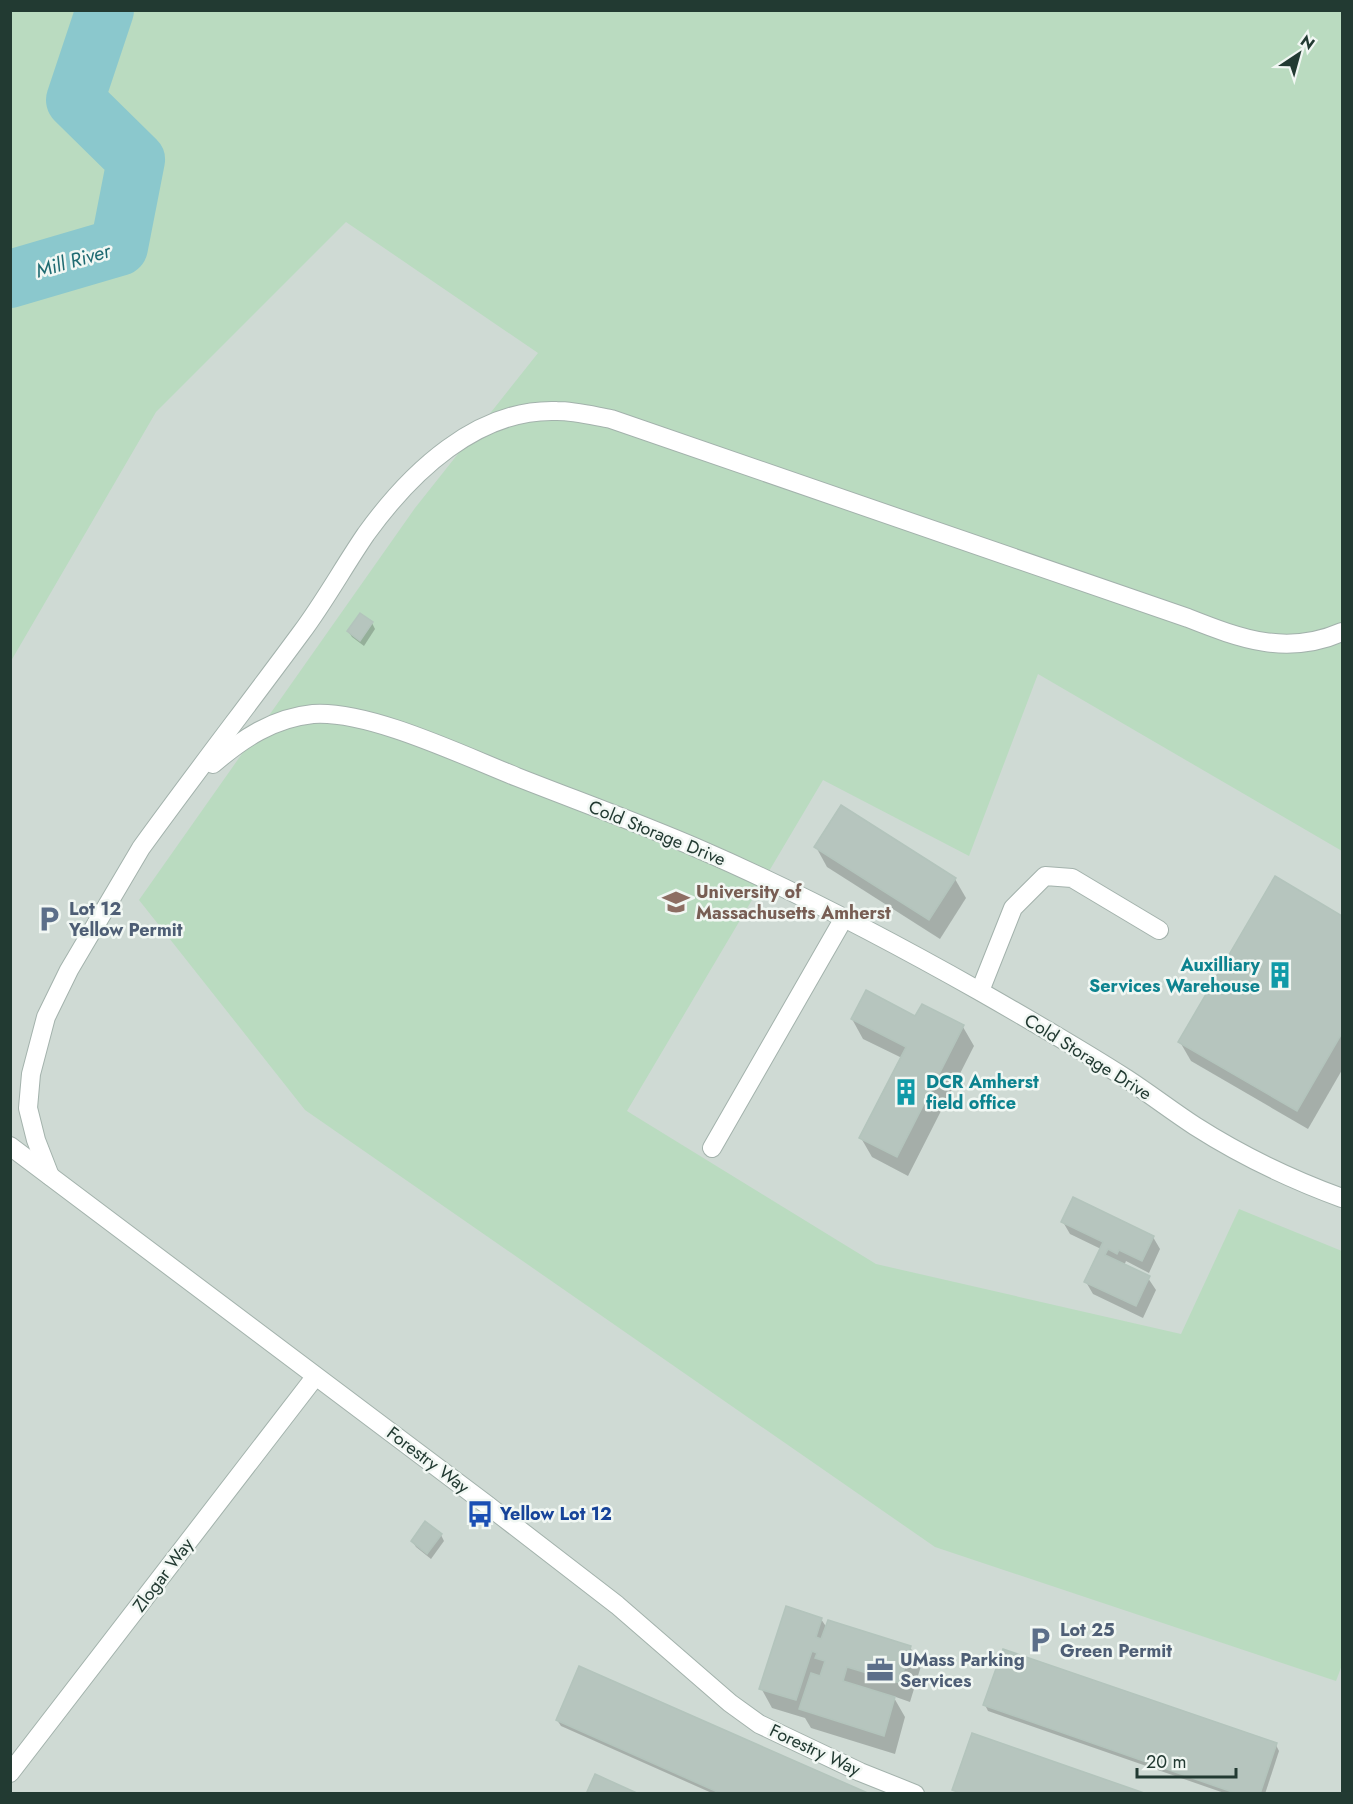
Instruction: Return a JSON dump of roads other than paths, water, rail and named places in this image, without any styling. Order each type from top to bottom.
[{"type":"street","points":[[51,1176],[36,1140],[28,1108],[31,1074],[46,1017],[69,970],[141,848],[310,622],[367,534],[399,494],[431,463],[480,428],[498,420],[537,412],[575,412],[611,419],[1177,614],[1233,636],[1256,642],[1291,644],[1324,639],[1342,632]]},
{"type":"street","name":"Cold Storage Drive","points":[[179,796],[227,752],[262,728],[297,717],[315,714],[336,715],[401,732],[698,848],[844,918],[980,991],[1128,1080],[1231,1148],[1277,1172],[1342,1198]]},
{"type":"street","points":[[980,991],[1013,908],[1045,876],[1072,878],[1159,930]]},
{"type":"street","points":[[712,1148],[844,918]]},
{"type":"street","name":"Forestry Way","points":[[10,1146],[486,1504],[579,1576],[664,1645],[730,1703],[759,1724],[860,1772],[915,1794]]},
{"type":"street","name":"Zlogar Way","points":[[10,1773],[315,1377]]},
{"type":"waterway","name":"Mill River","points":[[10,279],[119,247],[136,160],[75,100],[105,10]]},
{"type":"place","name":"University of Massachusetts Amherst","points":[[676,902]]},
{"type":"place","name":"Lot 12 Yellow Permit","points":[[49,919]]},
{"type":"place","name":"Auxilliary Services Warehouse","points":[[1280,975]]},
{"type":"place","name":"DCR Amherst field office","points":[[906,1092]]},
{"type":"place","name":"Yellow Lot 12","points":[[480,1514]]},
{"type":"place","name":"Lot 25 Green Permit","points":[[1040,1640]]},
{"type":"place","name":"UMass Parking Services","points":[[880,1670]]}]
